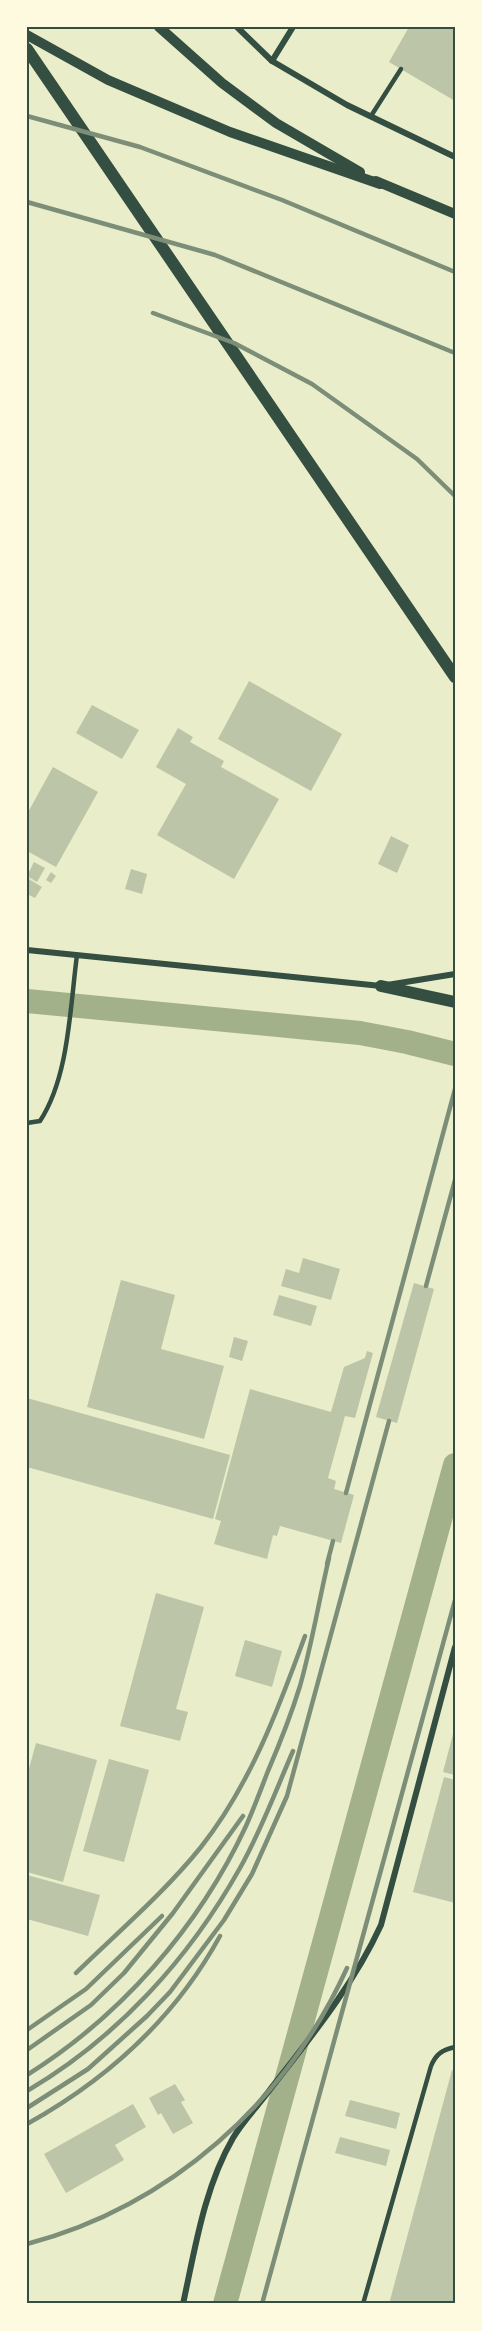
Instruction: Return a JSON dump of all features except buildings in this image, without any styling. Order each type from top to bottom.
[{"type":"main road","points":[[27,49],[455,677]]},
{"type":"main road","points":[[381,986],[455,1002]]},
{"type":"street","points":[[159,27],[222,83],[276,123],[380,183]]},
{"type":"street","points":[[237,27],[272,62],[370,116],[455,157]]},
{"type":"street","points":[[272,62],[293,27]]},
{"type":"street","points":[[27,35],[108,80],[230,132],[380,183],[455,214]]},
{"type":"street","points":[[27,950],[381,986],[455,974]]},
{"type":"street","points":[[183,2304],[198,2230],[217,2174],[233,2139],[332,2008],[366,1957],[381,1925],[455,1647]]},
{"type":"lane","points":[[370,116],[401,69]]},
{"type":"lane","points":[[27,1123],[40,1121],[51,1103],[66,1044],[77,955]]},
{"type":"lane","points":[[363,2304],[431,2066],[436,2056],[446,2049],[455,2047]]},
{"type":"waterway","points":[[27,1001],[360,1033],[455,1054]]},
{"type":"waterway","points":[[225,2304],[455,1465]]},
{"type":"railway","points":[[27,116],[140,147],[282,200],[455,272]]},
{"type":"railway","points":[[27,202],[215,255],[455,353]]},
{"type":"railway","points":[[153,313],[234,343],[312,384],[417,459],[455,496]]},
{"type":"railway","points":[[346,1493],[455,1089]]},
{"type":"railway","points":[[426,1286],[455,1180]]},
{"type":"railway","points":[[27,2108],[88,2069],[147,2016],[170,1992],[224,1920],[252,1874],[287,1796],[389,1421]]},
{"type":"railway","points":[[327,1564],[333,1541]]},
{"type":"railway","points":[[27,2075],[61,2052],[125,1997],[181,1934],[227,1863],[252,1812],[297,1697],[329,1558]]},
{"type":"railway","points":[[262,2304],[455,1600]]},
{"type":"railway","points":[[76,1973],[172,1880],[201,1847],[218,1823],[248,1773],[261,1746],[305,1636]]},
{"type":"railway","points":[[27,2091],[91,2047],[148,1994],[174,1965],[220,1902],[248,1854],[293,1751]]},
{"type":"railway","points":[[27,2050],[91,2005],[124,1973],[173,1913],[243,1816]]},
{"type":"railway","points":[[27,2030],[86,1989],[162,1916]]},
{"type":"railway","points":[[27,2124],[85,2087],[137,2044],[182,1994],[220,1936]]},
{"type":"railway","points":[[27,2244],[80,2227],[129,2204],[175,2175],[218,2142],[257,2104],[292,2062],[322,2017],[347,1968]]}]
